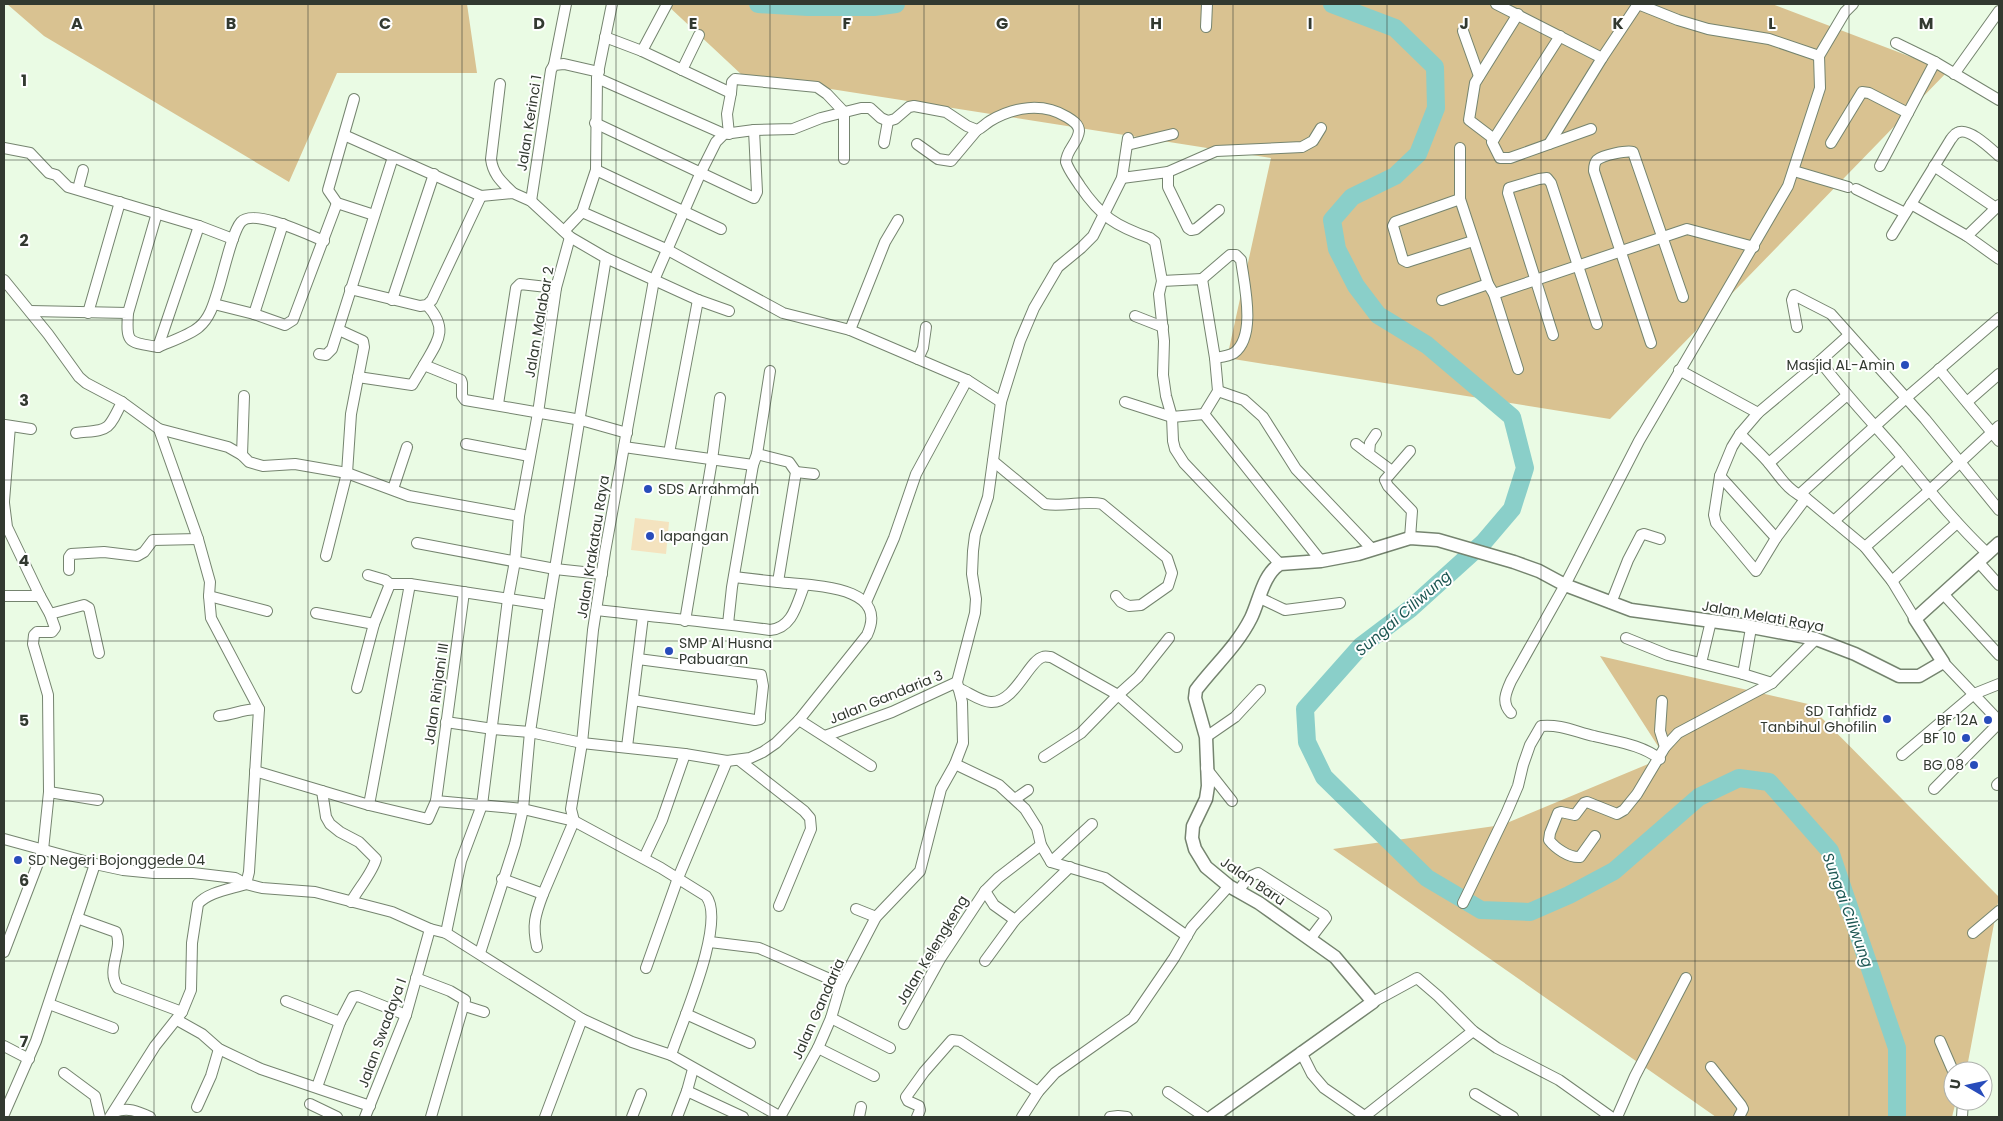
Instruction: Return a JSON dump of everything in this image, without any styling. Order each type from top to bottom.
[{"type":"street","points":[[554,65],[566,4]]},
{"type":"street","points":[[567,234],[582,212],[596,170],[595,123],[598,75],[612,4]]},
{"type":"street","points":[[642,51],[667,4]]},
{"type":"street","points":[[1206,27],[1207,4]]},
{"type":"street","points":[[1496,4],[1602,58]]},
{"type":"street","points":[[1549,144],[1638,4],[1678,20],[1708,29],[1769,39],[1819,56]]},
{"type":"street","points":[[1510,713],[1506,708],[1506,694],[1565,585],[1639,441],[1679,370],[1778,206],[1794,171],[1820,88],[1819,56],[1845,12],[1853,4]]},
{"type":"street","points":[[1954,74],[1999,12]]},
{"type":"street","points":[[1494,139],[1469,120],[1475,83],[1518,14]]},
{"type":"street","points":[[1463,31],[1479,76]]},
{"type":"street","points":[[682,70],[699,35]]},
{"type":"street","points":[[1560,36],[1492,142],[1498,156],[1510,158],[1591,129]]},
{"type":"street","points":[[605,37],[642,51],[731,93]]},
{"type":"street","points":[[1896,42],[1998,96]]},
{"type":"street","points":[[1880,166],[1935,62]]},
{"type":"street","name":"Jalan Kerinci 1","points":[[531,201],[550,73],[554,65],[564,64],[598,75],[726,134]]},
{"type":"street","points":[[844,159],[844,112],[827,94],[817,87],[735,79],[732,82],[726,134],[754,130],[793,129],[821,118],[844,112],[861,108],[870,108],[881,118],[888,121],[895,119],[909,107],[921,106],[946,112],[967,126],[977,130]]},
{"type":"street","points":[[500,84],[491,159],[492,169],[498,179],[513,193],[531,201],[567,234],[606,258],[698,300],[729,311]]},
{"type":"street","points":[[1831,144],[1862,92],[1870,93],[1908,114]]},
{"type":"street","points":[[354,100],[328,190],[337,203],[374,215]]},
{"type":"street","points":[[917,144],[938,158],[951,161],[977,130],[990,121],[1028,107],[1045,108],[1068,117],[1078,126],[1079,131],[1068,152],[1066,162],[1093,205],[1115,224],[1150,238],[1155,242],[1162,280],[1159,294],[1163,327],[1163,375],[1172,417],[1173,441],[1184,462],[1280,564],[1321,561],[1373,550],[1410,538],[1412,511],[1385,481],[1410,451]]},
{"type":"street","points":[[884,143],[888,121]]},
{"type":"street","points":[[595,123],[754,198],[757,192],[754,130]]},
{"type":"street","points":[[1122,178],[1168,172],[1216,151],[1302,147],[1313,141],[1321,128]]},
{"type":"street","points":[[1892,235],[1951,139],[1957,133],[1964,132],[1973,135],[1999,156]]},
{"type":"street","name":"Jalan Krakatau Raya","points":[[574,821],[571,809],[582,743],[602,574],[654,280],[701,172],[716,142],[726,134]]},
{"type":"street","name":"Jalan Gandaria","points":[[781,1117],[818,1048],[831,1018],[841,984],[876,917],[920,871],[941,789],[955,764],[963,742],[962,702],[958,685],[975,613],[976,599],[972,574],[975,535],[988,497],[1001,402],[1020,341],[1034,308],[1058,267],[1082,248],[1093,236],[1122,178],[1128,142],[1173,134]]},
{"type":"street","points":[[344,135],[481,196],[513,193]]},
{"type":"street","points":[[4,148],[30,153],[48,173],[56,175],[68,187],[199,226],[233,239]]},
{"type":"street","points":[[1460,148],[1460,199],[1488,284],[1494,294],[1518,369]]},
{"type":"street","points":[[1651,343],[1594,171],[1594,165],[1597,160],[1623,151],[1633,152],[1683,297]]},
{"type":"street","points":[[319,354],[326,355],[330,353],[339,330],[392,157]]},
{"type":"street","points":[[1934,166],[1997,207],[1967,236]]},
{"type":"street","points":[[78,189],[83,170]]},
{"type":"street","points":[[596,170],[721,230]]},
{"type":"street","points":[[1794,171],[1852,188],[1908,209],[1967,236],[1999,259]]},
{"type":"street","points":[[1168,172],[1168,187],[1188,228],[1191,230],[1196,229],[1219,210]]},
{"type":"street","points":[[392,300],[434,174]]},
{"type":"street","points":[[1553,335],[1508,201],[1510,188],[1539,179],[1547,178],[1551,183],[1598,324]]},
{"type":"street","points":[[350,289],[420,306],[428,305],[481,196]]},
{"type":"street","points":[[1460,199],[1395,222],[1393,226],[1403,260],[1407,262],[1473,241]]},
{"type":"street","points":[[88,313],[120,202]]},
{"type":"street","points":[[214,304],[254,314],[285,325],[293,320],[337,203]]},
{"type":"street","points":[[582,212],[666,249],[783,313],[850,330],[967,380],[1001,402]]},
{"type":"street","points":[[156,213],[128,313],[126,334],[135,343],[158,347],[199,328],[209,316],[233,239],[240,223],[245,219],[253,218],[284,224],[324,241]]},
{"type":"street","points":[[850,330],[885,242],[898,220]]},
{"type":"street","points":[[254,314],[284,224]]},
{"type":"street","points":[[158,347],[199,226]]},
{"type":"street","points":[[1494,294],[1687,230],[1754,247]]},
{"type":"street","name":"Jalan Malabar 2","points":[[446,933],[461,861],[482,805],[508,599],[515,561],[519,516],[538,413],[556,288],[567,234]]},
{"type":"street","points":[[1162,280],[1202,279],[1230,255],[1236,255],[1241,260],[1247,308],[1246,331],[1243,342],[1233,353],[1215,358]]},
{"type":"street","points":[[480,953],[502,879],[515,844],[523,809],[530,732],[549,605],[581,420],[606,258]]},
{"type":"street","points":[[1202,279],[1215,358],[1218,391],[1204,414]]},
{"type":"street","points":[[4,280],[78,377],[122,402],[159,429],[228,447],[242,455],[249,462],[263,466],[295,464],[347,473],[409,496],[519,516]]},
{"type":"street","points":[[498,404],[516,288],[520,284],[556,288]]},
{"type":"street","points":[[1442,300],[1488,284]]},
{"type":"street","points":[[1797,327],[1792,300],[1794,295],[1831,314],[1906,398],[1999,510]]},
{"type":"street","points":[[669,453],[698,300]]},
{"type":"street","points":[[358,377],[412,385],[436,345],[440,332],[440,324],[436,315],[428,305]]},
{"type":"street","points":[[30,312],[128,313]]},
{"type":"street","points":[[1135,316],[1163,327]]},
{"type":"street","points":[[1848,335],[1820,361],[1758,412],[1732,446],[1720,476],[1714,515],[1716,523],[1756,571],[1803,497],[1906,398],[1999,318]]},
{"type":"street","points":[[918,360],[923,348],[926,327]]},
{"type":"street","points":[[326,556],[347,473],[352,414],[364,347],[363,341],[339,330]]},
{"type":"street","points":[[1820,361],[1846,396],[1876,427],[1929,491],[1958,523],[1993,553]]},
{"type":"street","points":[[424,366],[460,380],[462,383],[462,396],[465,400],[498,404],[581,420],[627,433]]},
{"type":"street","points":[[1939,369],[1967,402],[1996,429],[1999,441]]},
{"type":"street","points":[[1679,370],[1758,412]]},
{"type":"street","points":[[728,624],[734,577],[770,372]]},
{"type":"street","points":[[1967,402],[1999,374]]},
{"type":"street","points":[[866,602],[894,538],[916,474],[967,380]]},
{"type":"street","points":[[1218,391],[1244,400],[1263,417],[1296,469],[1373,550]]},
{"type":"street","points":[[242,455],[244,396]]},
{"type":"street","points":[[1769,463],[1846,396]]},
{"type":"street","points":[[684,621],[712,460],[720,398]]},
{"type":"street","points":[[76,433],[105,429],[111,424],[122,402]]},
{"type":"street","points":[[1125,402],[1172,417],[1204,414]]},
{"type":"street","points":[[1204,414],[1321,561]]},
{"type":"street","points":[[4,952],[43,850],[49,792],[48,695],[33,644],[34,636],[37,632],[52,632],[55,628],[7,527],[4,502],[7,425],[31,429]]},
{"type":"street","points":[[159,429],[198,539],[210,582],[211,618],[260,709],[249,872],[246,884]]},
{"type":"street","points":[[1865,546],[1929,491],[1996,429]]},
{"type":"street","points":[[1370,454],[1370,443],[1376,434]]},
{"type":"street","points":[[1740,434],[1769,463],[1785,484],[1865,546],[1892,581],[1943,662],[1999,722],[1934,789]]},
{"type":"street","points":[[466,444],[529,456]]},
{"type":"street","points":[[1356,444],[1392,471]]},
{"type":"street","points":[[393,489],[406,447]]},
{"type":"street","points":[[624,447],[753,465]]},
{"type":"street","points":[[757,454],[789,462],[796,472],[778,582]]},
{"type":"street","points":[[1834,521],[1902,458]]},
{"type":"street","points":[[993,461],[1045,504],[1079,505],[1094,502],[1102,504],[1167,558],[1172,573],[1168,586],[1141,605],[1129,606],[1121,602],[1116,596]]},
{"type":"street","points":[[796,472],[814,474]]},
{"type":"street","points":[[1720,476],[1776,538]]},
{"type":"street","points":[[1892,581],[1958,523]]},
{"type":"street","points":[[1611,603],[1638,538],[1644,534],[1660,539]]},
{"type":"street","name":"Jalan Melati Raya","points":[[1410,538],[1438,540],[1514,562],[1538,571],[1565,585],[1631,610],[1711,621],[1816,639],[1854,654],[1899,676],[1910,678],[1919,676],[1943,662]]},
{"type":"street","points":[[69,570],[69,557],[71,554],[104,552],[137,556],[144,552],[153,540],[198,539]]},
{"type":"street","points":[[416,543],[556,569],[602,574]]},
{"type":"street","points":[[1917,621],[1947,598],[1982,566],[1999,543]]},
{"type":"street","points":[[1917,621],[1993,553]]},
{"type":"street","name":"Jalan Baru","points":[[1280,564],[1266,581],[1260,598],[1239,638],[1196,690],[1195,698],[1210,735],[1206,768],[1208,786],[1206,799],[1195,820],[1192,838],[1195,849],[1206,867],[1310,939],[1342,964],[1373,1002]]},
{"type":"street","points":[[1982,566],[1999,585]]},
{"type":"street","points":[[368,575],[390,584],[410,584],[549,605]]},
{"type":"street","points":[[446,722],[492,729],[530,732],[582,743],[685,754],[727,761],[750,758],[763,752],[799,720],[867,635],[871,625],[872,613],[866,602],[840,589],[734,577]]},
{"type":"street","points":[[357,688],[374,624],[390,584]]},
{"type":"street","points":[[368,805],[410,584]]},
{"type":"street","points":[[597,610],[770,630],[783,627],[791,619],[804,586]]},
{"type":"street","name":"Jalan Rinjani III","points":[[436,801],[464,592]]},
{"type":"street","points":[[4,596],[40,596]]},
{"type":"street","points":[[209,596],[268,611]]},
{"type":"street","points":[[1260,598],[1285,610],[1340,603]]},
{"type":"street","points":[[1947,598],[1999,655]]},
{"type":"street","points":[[50,614],[84,605],[89,608],[99,653]]},
{"type":"street","points":[[316,613],[374,624]]},
{"type":"street","points":[[627,747],[643,616]]},
{"type":"street","points":[[1701,663],[1711,621]]},
{"type":"street","points":[[1743,674],[1752,628]]},
{"type":"street","points":[[1044,757],[1082,733],[1138,677],[1169,638]]},
{"type":"street","points":[[1626,638],[1668,655],[1772,683]]},
{"type":"street","points":[[1595,836],[1580,857],[1573,858],[1549,840],[1558,813],[1575,815],[1584,803],[1592,803],[1617,814],[1624,810],[1660,759],[1665,747],[1678,733],[1772,683],[1816,639]]},
{"type":"street","points":[[958,685],[985,700],[997,701],[1014,689],[1037,661],[1042,657],[1050,657],[1118,695],[1177,747]]},
{"type":"street","points":[[633,700],[755,720],[760,719],[763,686],[761,675],[638,659]]},
{"type":"street","points":[[1902,755],[1974,694],[1999,684]]},
{"type":"street","name":"Jalan Gandaria 3","points":[[825,736],[892,712],[958,685]]},
{"type":"street","points":[[1210,735],[1235,717],[1260,690]]},
{"type":"street","points":[[1662,701],[1660,731],[1665,747]]},
{"type":"street","points":[[219,716],[226,716],[245,709],[260,709]]},
{"type":"street","points":[[799,720],[871,766]]},
{"type":"street","points":[[1463,903],[1518,786],[1528,751],[1541,726],[1561,726],[1614,740],[1649,751],[1660,759]]},
{"type":"street","points":[[644,858],[662,820],[685,754]]},
{"type":"street","points":[[739,760],[804,811],[812,824],[779,906]]},
{"type":"street","points":[[646,968],[678,878],[727,761]]},
{"type":"street","points":[[955,764],[999,785],[1024,809],[1037,828],[1041,845],[1051,862],[1105,878],[1187,936]]},
{"type":"street","points":[[1206,768],[1232,801]]},
{"type":"street","points":[[256,771],[368,805],[428,819],[436,801],[523,809],[574,821],[644,858],[706,896],[710,901],[710,942],[671,1055]]},
{"type":"street","points":[[1014,799],[1028,790]]},
{"type":"street","points":[[322,791],[326,816],[330,824],[340,832],[359,842],[376,859],[373,868],[351,902]]},
{"type":"street","points":[[49,792],[98,800]]},
{"type":"street","points":[[537,947],[534,917],[574,821]]},
{"type":"street","points":[[1051,862],[1092,824]]},
{"type":"street","points":[[4,839],[94,864],[154,873],[193,873],[235,878],[246,884],[262,888],[314,892],[392,912],[430,929],[446,933],[582,1019],[601,1026],[632,1042],[671,1055],[781,1117]]},
{"type":"street","name":"Jalan Kelengkeng","points":[[904,1024],[940,958],[985,891],[998,878],[1041,845]]},
{"type":"street","points":[[4,1114],[29,1059],[49,1004],[94,864]]},
{"type":"street","points":[[985,960],[1015,920],[1070,867]]},
{"type":"street","points":[[1022,1117],[1038,1092],[1056,1073],[1133,1018],[1174,958],[1192,927],[1248,877],[1258,873],[1324,914],[1326,918],[1324,922],[1310,939]]},
{"type":"street","points":[[502,879],[543,894]]},
{"type":"street","points":[[112,1115],[155,1046],[179,1016],[192,990],[192,943],[198,904],[202,899],[209,896],[246,884]]},
{"type":"street","name":"Jalan Kelengkeng","points":[[985,891],[994,905],[1015,920]]},
{"type":"street","points":[[856,909],[876,917]]},
{"type":"street","points":[[1973,933],[1999,911]]},
{"type":"street","points":[[77,918],[116,932],[119,938],[112,973],[118,988],[179,1016],[219,1049],[261,1069],[370,1106]]},
{"type":"street","name":"Jalan Swadaya I","points":[[365,1117],[406,1015],[430,929]]},
{"type":"street","points":[[710,942],[759,948],[841,984]]},
{"type":"street","points":[[416,978],[460,996],[465,1000],[431,1117]]},
{"type":"street","points":[[1212,1117],[1373,1002],[1417,978],[1473,1031],[1497,1048],[1559,1080],[1611,1117]]},
{"type":"street","points":[[1618,1117],[1636,1076],[1686,978]]},
{"type":"street","points":[[317,1087],[340,1022],[353,997],[358,996],[406,1015]]},
{"type":"street","points":[[286,1001],[340,1022]]},
{"type":"street","points":[[49,1004],[113,1028]]},
{"type":"street","points":[[464,1006],[484,1012]]},
{"type":"street","points":[[686,1014],[750,1043]]},
{"type":"street","points":[[831,1018],[890,1048]]},
{"type":"street","points":[[545,1117],[582,1019]]},
{"type":"street","points":[[1301,1052],[1312,1074],[1324,1088],[1365,1117],[1473,1031]]},
{"type":"street","points":[[918,1117],[919,1106],[908,1101],[906,1097],[924,1072],[952,1040],[960,1041],[1038,1092]]},
{"type":"street","points":[[1940,1040],[1949,1061]]},
{"type":"street","points":[[4,1046],[29,1059]]},
{"type":"street","points":[[818,1048],[874,1076]]},
{"type":"street","points":[[198,1107],[212,1076],[219,1049]]},
{"type":"street","points":[[1712,1067],[1742,1105],[1743,1109],[1739,1117]]},
{"type":"street","points":[[677,1117],[688,1091],[693,1069]]},
{"type":"street","points":[[64,1073],[95,1096],[100,1117]]},
{"type":"street","points":[[688,1091],[743,1117]]},
{"type":"street","points":[[1168,1092],[1205,1117]]},
{"type":"street","points":[[632,1117],[641,1094]]},
{"type":"street","points":[[1475,1094],[1513,1117]]},
{"type":"street","points":[[310,1104],[336,1117]]},
{"type":"street","points":[[112,1115],[124,1109],[136,1110],[150,1117]]},
{"type":"street","points":[[1110,1117],[1127,1117]]},
{"type":"shaded area","points":[[7,4],[467,4],[477,73],[337,73],[289,182],[44,36]]},
{"type":"shaded area","points":[[666,4],[1772,4],[1948,71],[1610,419],[1227,358],[1271,158],[742,75]]},
{"type":"shaded area","name":"lapangan","points":[[635,518],[669,522],[666,554],[631,550]]},
{"type":"shaded area","points":[[1600,656],[1808,704],[1999,897],[1968,1061],[1943,1061],[1943,1111],[1954,1111],[1952,1117],[1716,1117],[1333,849],[1502,825],[1665,757]]},
{"type":"waterway","name":"Sungai Ciliwung","points":[[758,4],[808,7],[874,7],[896,4]]},
{"type":"waterway","name":"Sungai Ciliwung","points":[[1332,4],[1395,28],[1435,67],[1436,108],[1418,154],[1395,176],[1352,197],[1332,220],[1337,249],[1356,286],[1378,315],[1427,345],[1512,417],[1525,468],[1512,509],[1483,543],[1410,609],[1361,646],[1305,709],[1307,742],[1324,777],[1427,878],[1481,910],[1530,912],[1569,895],[1614,871],[1699,797],[1739,778],[1769,782],[1830,851],[1897,1048],[1897,1117]]},
{"type":"place","name":"Masjid AL-Amin","points":[[1905,365]]},
{"type":"place","name":"SDS Arrahmah","points":[[648,489]]},
{"type":"place","name":"lapangan","points":[[650,536]]},
{"type":"place","name":"SMP Al Husna Pabuaran","points":[[669,651]]},
{"type":"place","name":"SD Tahfidz Tanbihul Ghofilin","points":[[1887,719]]},
{"type":"place","name":"BF 12A","points":[[1988,720]]},
{"type":"place","name":"BF 10","points":[[1966,738]]},
{"type":"place","name":"BG 08","points":[[1974,765]]},
{"type":"place","name":"SD Negeri Bojonggede 04","points":[[18,860]]}]
